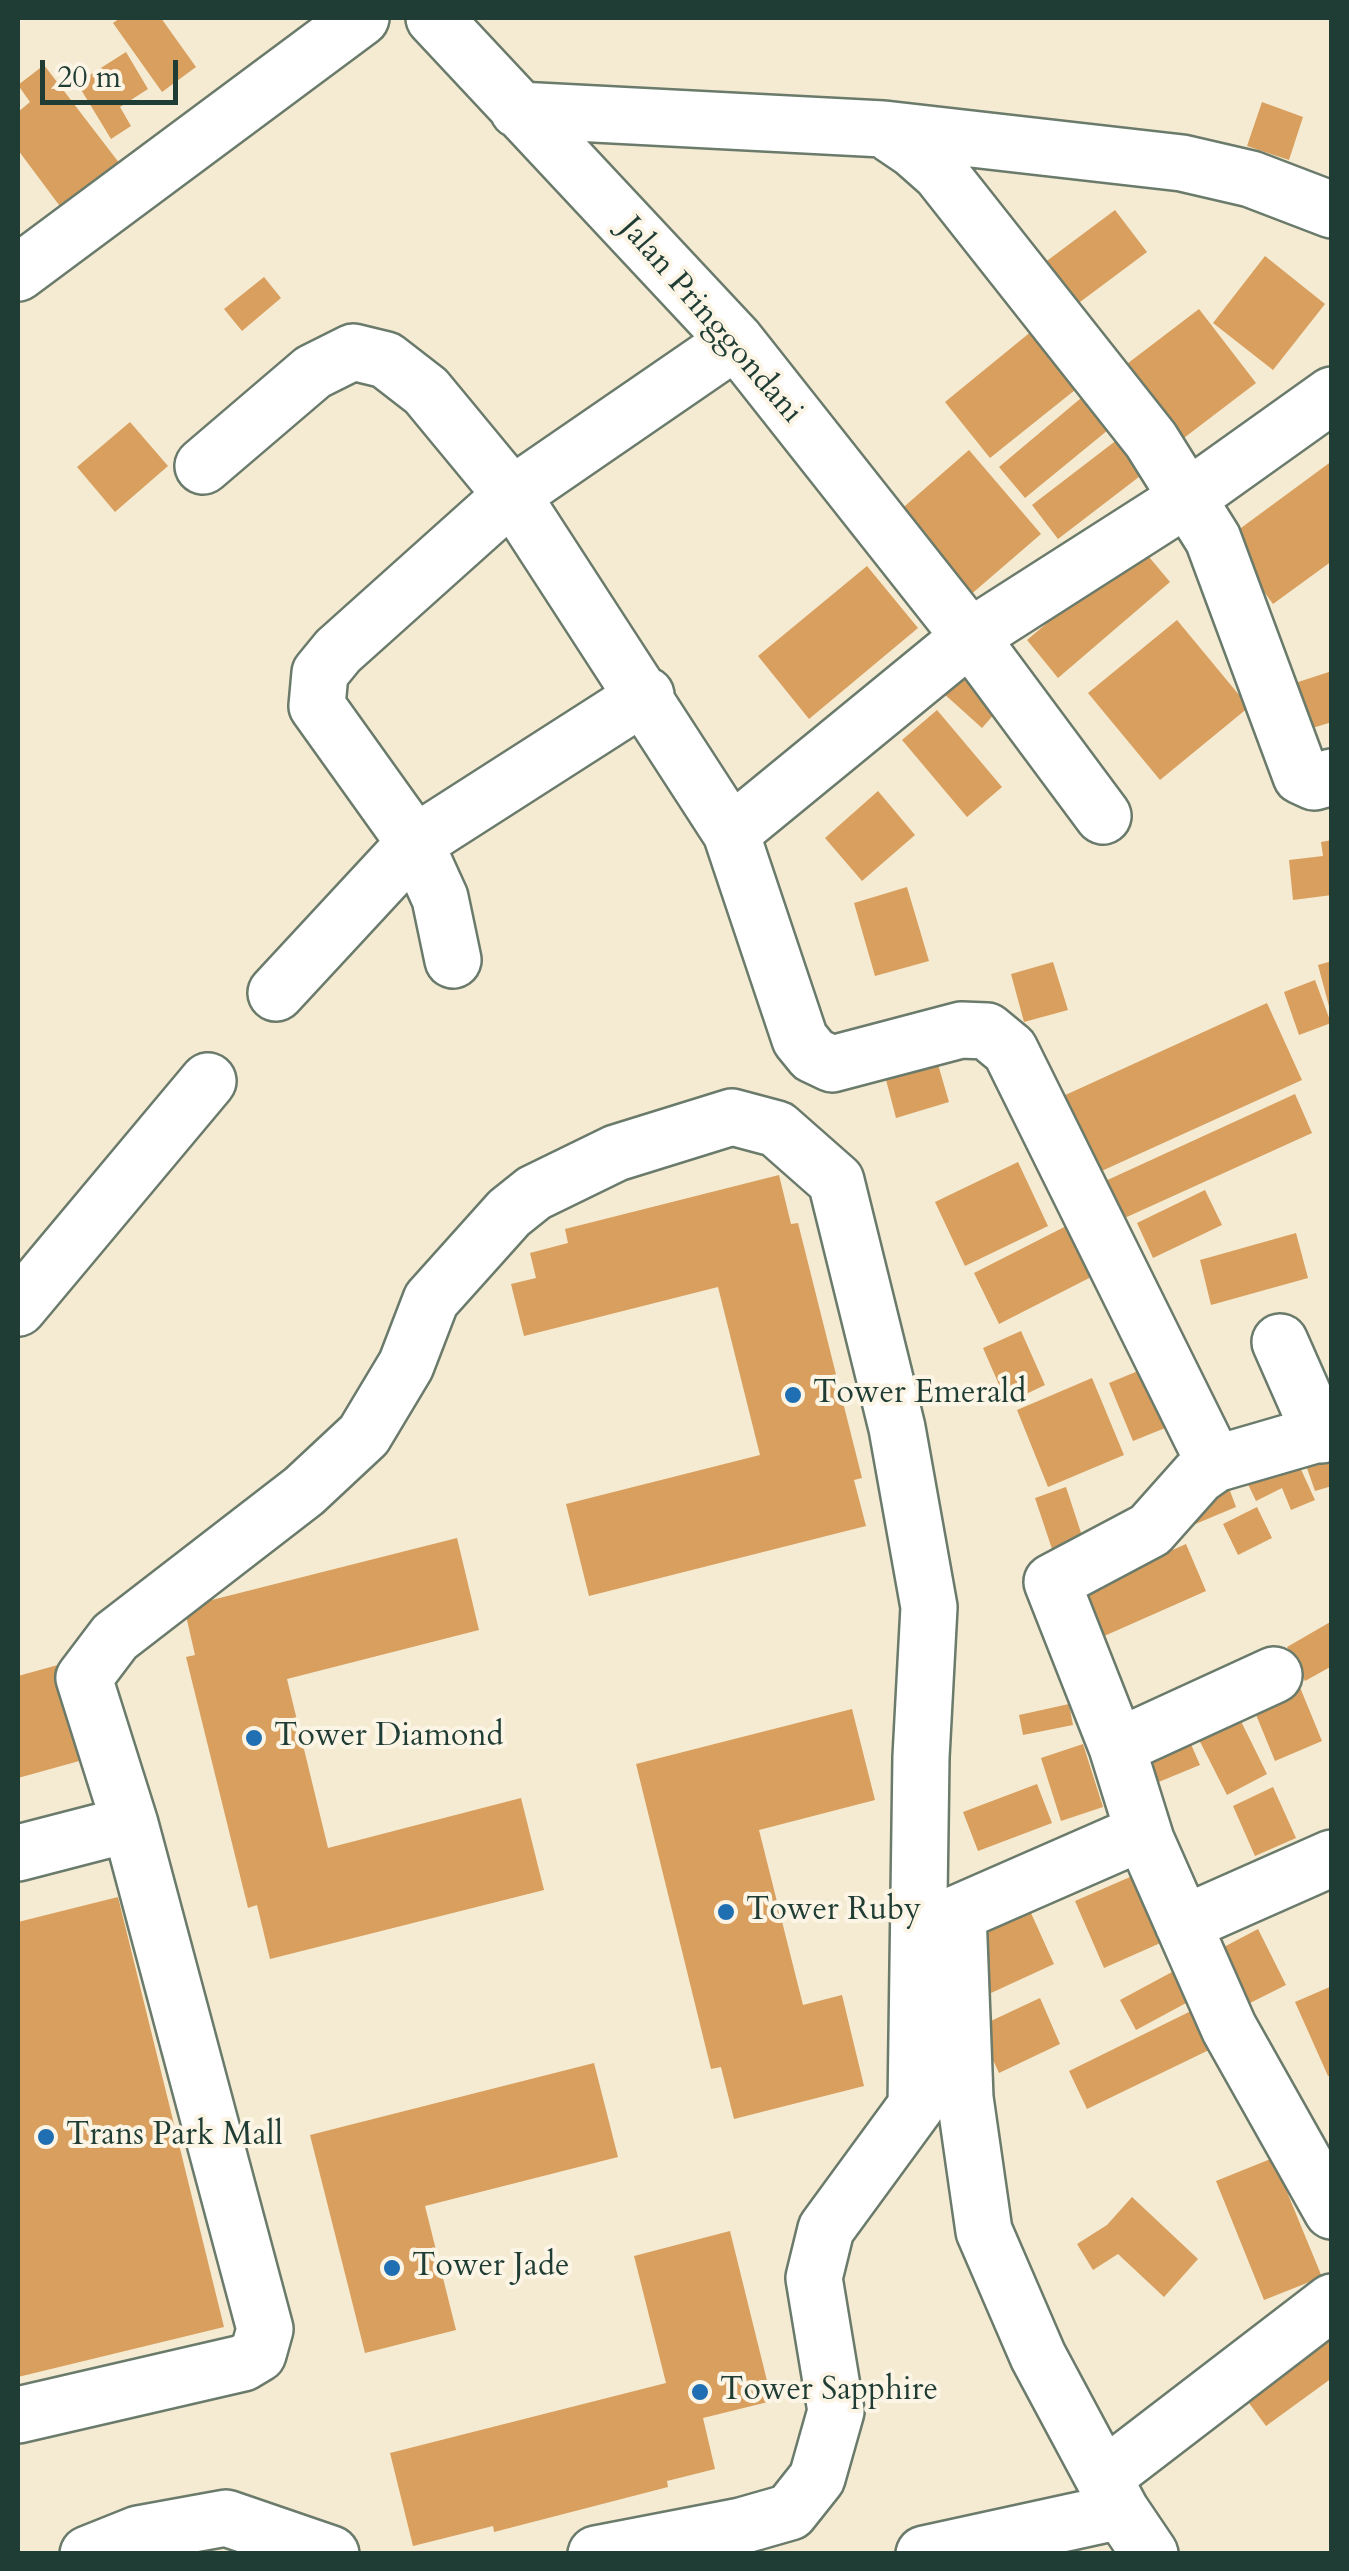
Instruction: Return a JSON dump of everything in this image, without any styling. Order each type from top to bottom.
[{"type":"street","points":[[18,273],[361,18]]},
{"type":"street","name":"Jalan Pringgondani","points":[[434,18],[736,341],[970,637],[1104,816]]},
{"type":"street","points":[[518,110],[883,128],[1182,163],[1251,179],[1332,210]]},
{"type":"street","points":[[883,128],[940,173],[1103,374],[1214,539],[1301,776],[1314,782],[1332,778]]},
{"type":"street","points":[[453,960],[440,898],[416,844],[317,706],[320,673],[338,651],[512,495],[736,341]]},
{"type":"street","points":[[203,466],[312,372],[353,352],[386,360],[426,391],[512,495],[646,695],[732,833],[800,1039],[813,1055],[832,1064],[961,1030],[987,1031],[1010,1050],[1216,1464]]},
{"type":"street","points":[[732,833],[970,637],[1188,498],[1332,394]]},
{"type":"street","points":[[276,993],[416,844],[646,695]]},
{"type":"street","points":[[18,1308],[208,1081]]},
{"type":"street","points":[[18,2415],[244,2364],[258,2354],[265,2340],[130,1824],[84,1678],[115,1636],[304,1491],[364,1435],[406,1366],[431,1300],[509,1213],[534,1193],[616,1153],[732,1117],[777,1129],[836,1181],[897,1428],[929,1607],[920,1757],[916,2106],[826,2229],[814,2278],[836,2411],[817,2478],[790,2512],[741,2526],[596,2554]]},
{"type":"street","points":[[1280,1342],[1326,1433],[1216,1464],[1198,1476],[1150,1530],[1052,1582],[1117,1747],[1143,1832],[1229,2028],[1332,2211]]},
{"type":"street","points":[[1117,1747],[1274,1675]]},
{"type":"street","points":[[18,1853],[130,1824]]},
{"type":"street","points":[[1125,2514],[1030,2339],[984,2231],[965,2098],[958,1912],[1143,1832]]},
{"type":"street","points":[[1183,1924],[1332,1858]]},
{"type":"street","points":[[924,2554],[1125,2514],[1332,2302]]},
{"type":"street","points":[[88,2554],[138,2534],[226,2518],[331,2554]]},
{"type":"building","points":[[120,18],[161,18],[196,67],[162,92],[113,23]]},
{"type":"building","points":[[126,52],[148,89],[120,107],[131,126],[111,139],[77,83]]},
{"type":"building","points":[[44,65],[120,164],[62,209],[18,150],[18,112],[30,102],[18,85]]},
{"type":"building","points":[[1262,102],[1303,117],[1289,160],[1247,146]]},
{"type":"building","points":[[1115,210],[1147,252],[1068,311],[1036,269]]},
{"type":"building","points":[[1265,256],[1325,304],[1273,370],[1213,323]]},
{"type":"building","points":[[264,277],[281,298],[242,331],[224,309]]},
{"type":"building","points":[[1199,309],[1256,383],[1176,444],[1119,370]]},
{"type":"building","points":[[1049,317],[1095,374],[990,458],[945,402]]},
{"type":"building","points":[[1093,388],[1119,421],[1025,498],[999,467]]},
{"type":"building","points":[[130,422],[168,466],[115,512],[77,467]]},
{"type":"building","points":[[1122,436],[1148,470],[1058,539],[1032,505]]},
{"type":"building","points":[[969,450],[1041,534],[954,609],[882,526]]},
{"type":"building","points":[[1332,461],[1332,561],[1273,604],[1226,539]]},
{"type":"building","points":[[1139,545],[1170,582],[1058,678],[1027,640]]},
{"type":"building","points":[[867,566],[918,628],[809,719],[758,656]]},
{"type":"building","points":[[1177,620],[1249,707],[1160,780],[1088,693]]},
{"type":"building","points":[[971,659],[1012,694],[982,728],[942,692]]},
{"type":"building","points":[[1332,671],[1332,722],[1306,730],[1292,684]]},
{"type":"building","points":[[937,710],[1002,787],[967,817],[902,740]]},
{"type":"building","points":[[878,791],[915,835],[862,881],[825,838]]},
{"type":"building","points":[[1332,840],[1332,895],[1293,900],[1289,860],[1323,856],[1321,842]]},
{"type":"building","points":[[907,887],[929,961],[875,976],[854,903]]},
{"type":"building","points":[[1332,961],[1332,1010],[1330,1010],[1318,965]]},
{"type":"building","points":[[1053,962],[1068,1010],[1024,1022],[1011,974]]},
{"type":"building","points":[[1315,980],[1331,1023],[1299,1035],[1284,992]]},
{"type":"building","points":[[1267,1003],[1302,1080],[1084,1179],[1050,1102]]},
{"type":"building","points":[[937,1061],[949,1102],[896,1118],[885,1076]]},
{"type":"building","points":[[1295,1094],[1312,1133],[1107,1226],[1090,1188]]},
{"type":"building","points":[[1018,1162],[1048,1226],[965,1266],[935,1202]]},
{"type":"building","name":"Tower Emerald","points":[[779,1175],[791,1224],[798,1223],[862,1478],[854,1480],[866,1526],[589,1596],[566,1504],[760,1455],[718,1287],[524,1336],[511,1284],[536,1278],[530,1253],[568,1243],[565,1229]]},
{"type":"building","points":[[1205,1190],[1222,1225],[1153,1258],[1137,1223]]},
{"type":"building","points":[[1076,1221],[1101,1272],[999,1324],[974,1273]]},
{"type":"building","points":[[1296,1233],[1308,1278],[1211,1305],[1200,1260]]},
{"type":"building","points":[[1021,1331],[1045,1385],[1007,1403],[983,1348]]},
{"type":"building","points":[[1150,1366],[1175,1424],[1133,1441],[1109,1383]]},
{"type":"building","points":[[1092,1378],[1124,1455],[1048,1487],[1017,1410]]},
{"type":"building","points":[[1332,1444],[1332,1486],[1315,1491],[1302,1454]]},
{"type":"building","points":[[1293,1452],[1315,1500],[1291,1510],[1282,1488],[1256,1501],[1244,1476]]},
{"type":"building","points":[[1226,1480],[1236,1507],[1193,1525],[1181,1498]]},
{"type":"building","points":[[1066,1487],[1086,1548],[1055,1558],[1035,1498]]},
{"type":"building","points":[[1257,1507],[1272,1538],[1238,1555],[1223,1524]]},
{"type":"building","name":"Tower Diamond","points":[[457,1538],[479,1630],[287,1679],[328,1848],[521,1798],[544,1890],[270,1959],[257,1905],[248,1908],[186,1657],[195,1655],[184,1607]]},
{"type":"building","points":[[1186,1544],[1206,1591],[1102,1637],[1081,1590]]},
{"type":"building","points":[[1332,1621],[1332,1666],[1305,1681],[1287,1647]]},
{"type":"building","points":[[65,1663],[90,1758],[18,1778],[18,1676]]},
{"type":"building","points":[[1299,1685],[1322,1741],[1275,1761],[1252,1705]]},
{"type":"building","points":[[1231,1701],[1267,1774],[1227,1795],[1190,1722]]},
{"type":"building","points":[[1069,1704],[1073,1725],[1023,1735],[1019,1715]]},
{"type":"building","name":"Tower Ruby","points":[[852,1709],[875,1800],[759,1830],[803,2005],[842,1995],[864,2086],[734,2119],[721,2067],[711,2069],[636,1764]]},
{"type":"building","points":[[1187,1735],[1200,1765],[1144,1788],[1132,1757]]},
{"type":"building","points":[[1083,1744],[1103,1807],[1061,1821],[1041,1758]]},
{"type":"building","points":[[1037,1784],[1052,1823],[978,1851],[963,1812]]},
{"type":"building","points":[[1273,1787],[1296,1838],[1255,1856],[1233,1806]]},
{"type":"building","points":[[1146,1870],[1174,1937],[1104,1968],[1075,1901]]},
{"type":"building","points":[[118,1897],[224,2327],[18,2377],[18,1922]]},
{"type":"building","points":[[1026,1902],[1054,1964],[991,1993],[963,1930]]},
{"type":"building","points":[[1258,1929],[1286,1985],[1232,2012],[1205,1957]]},
{"type":"building","points":[[1185,1965],[1201,1995],[1136,2030],[1120,2000]]},
{"type":"building","points":[[1332,1986],[1332,2075],[1328,2076],[1295,2002]]},
{"type":"building","points":[[1040,1998],[1060,2044],[999,2073],[978,2027]]},
{"type":"building","points":[[1191,2011],[1209,2050],[1087,2109],[1069,2071]]},
{"type":"building","name":"Tower Jade","points":[[594,2063],[618,2157],[425,2206],[456,2330],[365,2353],[310,2135]]},
{"type":"building","points":[[1273,2158],[1322,2277],[1264,2300],[1216,2181]]},
{"type":"building","points":[[1132,2197],[1198,2259],[1164,2297],[1118,2254],[1093,2270],[1077,2244],[1107,2225]]},
{"type":"building","name":"Tower Sapphire","points":[[730,2231],[772,2401],[703,2418],[715,2469],[667,2481],[668,2487],[494,2532],[493,2526],[413,2546],[390,2453],[666,2383],[634,2256]]},
{"type":"building","points":[[1332,2321],[1332,2378],[1266,2426],[1238,2388]]},
{"type":"place","name":"Tower Emerald","points":[[793,1395]]},
{"type":"place","name":"Tower Diamond","points":[[254,1738]]},
{"type":"place","name":"Tower Ruby","points":[[726,1912]]},
{"type":"place","name":"Trans Park Mall","points":[[46,2137]]},
{"type":"place","name":"Tower Jade","points":[[392,2268]]},
{"type":"place","name":"Tower Sapphire","points":[[700,2392]]}]
